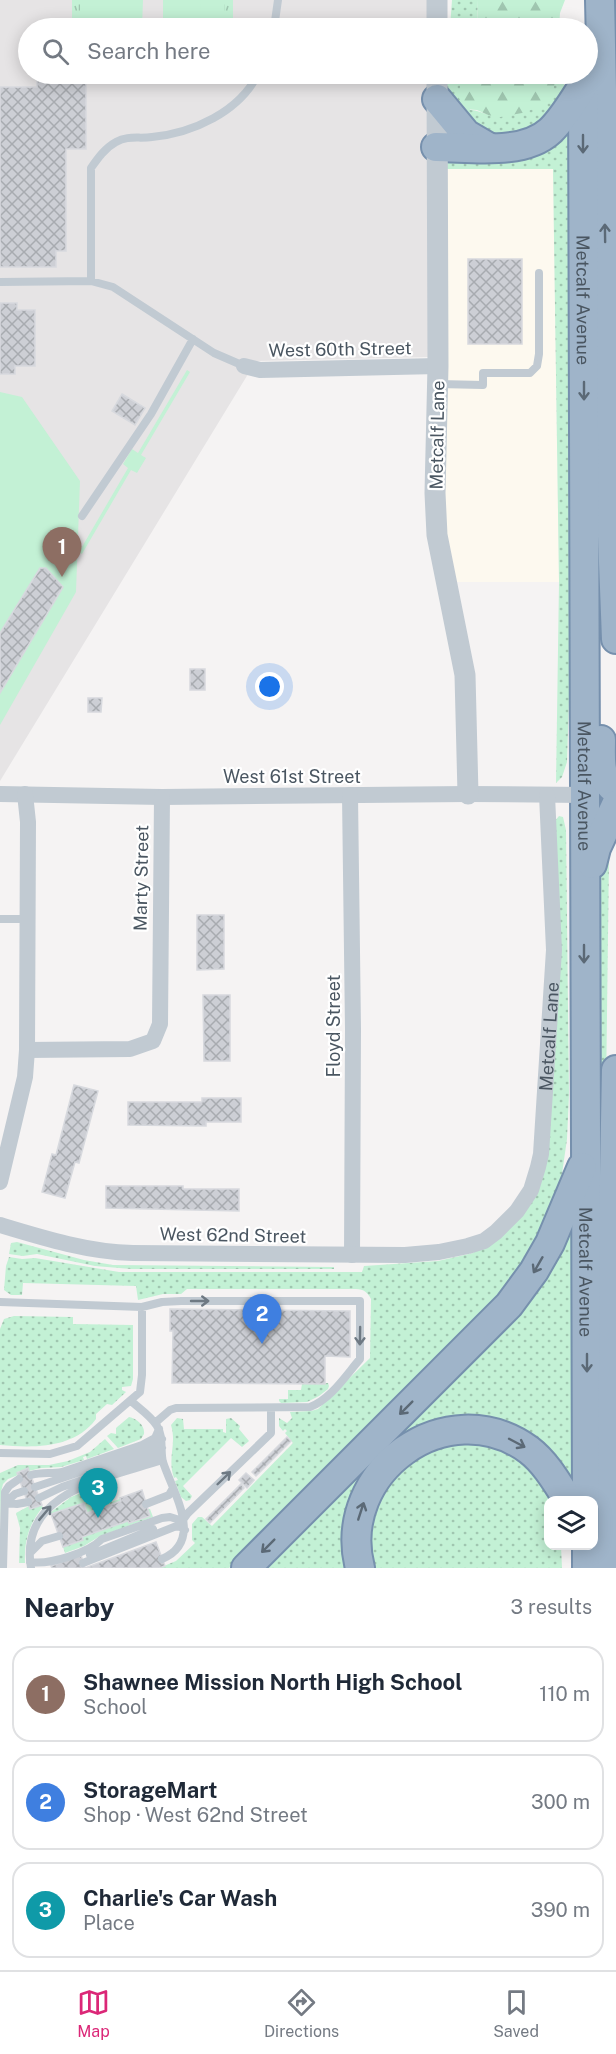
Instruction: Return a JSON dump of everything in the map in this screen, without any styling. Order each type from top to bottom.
[{"type":"highway","points":[[582,0],[582,18]]},
{"type":"highway","name":"Metcalf Avenue","points":[[600,0],[612,333],[616,639]]},
{"type":"highway","points":[[436,147],[515,147],[531,143],[543,137],[562,117],[581,84]]},
{"type":"highway","name":"Metcalf Avenue","points":[[583,84],[587,1496]]},
{"type":"highway","points":[[437,86],[466,134],[490,148]]},
{"type":"highway","points":[[585,593],[601,714],[602,771],[609,785],[616,790]]},
{"type":"highway","points":[[584,896],[596,848],[616,805]]},
{"type":"highway","name":"Metcalf Avenue","points":[[612,1568],[616,1070]]},
{"type":"highway","points":[[246,1568],[509,1305],[534,1271],[550,1243],[586,1158]]},
{"type":"highway","points":[[360,1568],[355,1540],[358,1521],[371,1485],[383,1468],[398,1454],[433,1435],[465,1430],[482,1431],[514,1441],[530,1450],[565,1496]]},
{"type":"highway","points":[[587,1550],[587,1568]]},
{"type":"street","points":[[437,0],[437,18]]},
{"type":"street","name":"Metcalf Lane","points":[[437,86],[438,375],[435,493],[437,535],[465,675],[468,794]]},
{"type":"street","name":"West 60th Street","points":[[244,366],[260,370],[438,375]]},
{"type":"street","name":"West 61st Street","points":[[0,794],[162,797],[585,795]]},
{"type":"street","points":[[0,1182],[25,1077],[27,1050],[29,919],[28,822],[25,794]]},
{"type":"street","name":"Floyd Street","points":[[350,795],[352,1256]]},
{"type":"street","name":"Metcalf Lane","points":[[468,1246],[484,1241],[517,1211],[531,1190],[541,1154],[554,950],[547,795]]},
{"type":"street","name":"Marty Street","points":[[27,1050],[130,1049],[153,1041],[160,1024],[162,797]]},
{"type":"street","name":"West 62nd Street","points":[[0,1225],[111,1252],[405,1256],[468,1246]]},
{"type":"lane","points":[[275,18],[278,0]]},
{"type":"lane","points":[[91,281],[91,168],[101,153],[117,141],[130,137],[150,138],[179,133],[206,123],[237,102],[250,84]]},
{"type":"lane","points":[[438,375],[483,385],[483,373],[530,373],[537,366],[539,273]]},
{"type":"lane","points":[[0,282],[91,281],[113,287],[214,353],[244,366]]},
{"type":"lane","points":[[82,516],[151,414],[193,339]]},
{"type":"lane","points":[[0,919],[29,919]]},
{"type":"lane","points":[[0,1302],[142,1307],[162,1302],[181,1301],[360,1301],[360,1359],[332,1391],[317,1404],[310,1407],[176,1408],[170,1410],[157,1426],[155,1438],[142,1445],[62,1472],[41,1472],[31,1475]]},
{"type":"lane","points":[[0,1453],[50,1454],[68,1450],[84,1441],[140,1392],[142,1385],[142,1307]]},
{"type":"lane","points":[[131,1401],[157,1426],[162,1444],[162,1460],[184,1524]]},
{"type":"lane","points":[[162,1559],[174,1554],[181,1544],[188,1513],[270,1433],[271,1408]]},
{"type":"lane","points":[[35,1487],[162,1444]]},
{"type":"lane","points":[[39,1498],[62,1487],[157,1454],[162,1444]]},
{"type":"lane","points":[[31,1564],[31,1541],[37,1522],[56,1500],[93,1483],[162,1460]]},
{"type":"lane","points":[[3,1568],[5,1492],[9,1486],[20,1479]]},
{"type":"lane","points":[[146,1504],[169,1495],[173,1488]]},
{"type":"lane","points":[[5,1503],[15,1494],[24,1491]]},
{"type":"lane","points":[[5,1503],[28,1502]]},
{"type":"lane","points":[[31,1564],[48,1563],[94,1546],[102,1539],[162,1518],[170,1517],[184,1524]]},
{"type":"lane","points":[[82,1561],[184,1524]]},
{"type":"lane","points":[[31,1564],[42,1541],[59,1536]]},
{"type":"shaded area","points":[[0,0],[428,0],[428,18],[18,18],[18,84],[428,84],[428,357],[256,361],[0,781]]},
{"type":"shaded area","points":[[553,168],[559,582],[452,582],[445,545],[443,169]]},
{"type":"green space","points":[[72,0],[143,0],[142,18],[72,18]]},
{"type":"green space","points":[[80,0],[104,0],[104,18],[80,18]]},
{"type":"green space","points":[[110,0],[134,0],[134,18],[110,18]]},
{"type":"green space","points":[[163,0],[233,0],[233,18],[163,18]]},
{"type":"green space","points":[[171,0],[194,0],[194,18],[171,18]]},
{"type":"green space","points":[[201,0],[224,0],[224,18],[200,18]]},
{"type":"green space","points":[[452,0],[478,0],[477,18],[451,18]]},
{"type":"green space","points":[[478,0],[565,0],[560,18],[477,18]]},
{"type":"green space","points":[[444,84],[464,84],[470,110],[498,116],[552,84],[564,84],[564,90],[538,130],[485,136]]},
{"type":"green space","points":[[460,84],[554,84],[553,93],[542,106],[522,113],[495,118],[477,110],[464,109],[459,98]]},
{"type":"green space","points":[[571,120],[572,607],[567,762],[562,777],[556,783],[559,582],[553,169],[443,169],[447,160]]},
{"type":"green space","points":[[187,370],[190,372],[141,455],[146,458],[137,473],[131,470],[82,554],[79,552],[128,468],[123,464],[132,449],[138,453]]},
{"type":"green space","points":[[0,392],[22,397],[80,481],[76,592],[0,725]]},
{"type":"green space","points":[[559,816],[563,817],[566,830],[569,1095],[567,1139],[561,1181],[554,1206],[513,1282],[338,1461],[229,1568],[159,1568],[176,1561],[195,1543],[192,1540],[192,1524],[198,1517],[202,1517],[212,1526],[293,1443],[285,1433],[287,1431],[285,1429],[283,1431],[279,1426],[279,1418],[287,1423],[292,1418],[290,1412],[318,1409],[370,1358],[371,1299],[365,1292],[356,1289],[187,1289],[181,1294],[163,1294],[138,1300],[136,1286],[23,1283],[22,1295],[11,1295],[4,1290],[9,1257],[35,1258],[119,1272],[362,1272],[364,1266],[438,1261],[473,1253],[535,1192],[561,942],[554,822]]},
{"type":"green space","points":[[601,857],[609,857],[602,1406],[603,1568],[594,1568],[594,1550],[598,1550],[598,1496],[594,1496],[591,905]]},
{"type":"green space","points":[[571,1212],[571,1480],[530,1439],[398,1442],[353,1568],[257,1568],[504,1322]]},
{"type":"green space","points":[[17,1242],[84,1260],[113,1265],[334,1267],[334,1269],[131,1269],[95,1266],[37,1254],[23,1256],[9,1254],[11,1243]]},
{"type":"green space","points":[[14,1316],[73,1317],[73,1324],[133,1325],[131,1386],[122,1387],[122,1390],[126,1392],[112,1405],[107,1404],[96,1414],[96,1419],[87,1429],[65,1441],[39,1446],[0,1445],[0,1329],[4,1319]]},
{"type":"green space","points":[[328,1383],[328,1389],[307,1402],[281,1403],[279,1401],[279,1399],[288,1399],[288,1390],[301,1390],[302,1384]]},
{"type":"green space","points":[[129,1417],[140,1423],[144,1434],[141,1439],[118,1448],[107,1436],[111,1433],[116,1434],[116,1428]]},
{"type":"green space","points":[[177,1418],[183,1419],[184,1429],[223,1429],[226,1433],[226,1419],[231,1418],[240,1426],[239,1429],[249,1441],[242,1447],[231,1438],[183,1486],[192,1496],[186,1501],[181,1497],[175,1481],[178,1480],[174,1478],[172,1471],[173,1432],[171,1425]]},
{"type":"green space","points":[[105,1439],[114,1449],[87,1459],[86,1456],[83,1457],[84,1460],[61,1467],[17,1472],[18,1475],[8,1479],[3,1484],[1,1492],[0,1527],[0,1473],[18,1465],[49,1465],[68,1461],[90,1452]]},
{"type":"green space","points":[[458,1441],[497,1445],[527,1464],[550,1496],[544,1496],[544,1550],[561,1550],[562,1568],[370,1568],[366,1557],[374,1501],[419,1453]]},
{"type":"green space","points":[[81,1493],[90,1496],[96,1507],[120,1499],[121,1501],[87,1513],[84,1503],[51,1514],[71,1497]]},
{"type":"green space","points":[[29,1506],[43,1507],[28,1533],[25,1563],[19,1563],[20,1528],[16,1513]]},
{"type":"green space","points":[[148,1509],[153,1517],[100,1536],[84,1546],[65,1553],[63,1547],[83,1540],[82,1537],[150,1516]]},
{"type":"building","points":[[37,84],[86,84],[86,149],[66,149],[66,251],[56,251],[56,267],[0,267],[0,87],[37,87]]},
{"type":"building","points":[[468,259],[522,259],[522,344],[468,344]]},
{"type":"building","points":[[0,303],[17,303],[17,310],[35,310],[35,366],[15,366],[15,374],[0,374]]},
{"type":"building","points":[[122,394],[145,408],[135,425],[112,411]]},
{"type":"building","points":[[40,568],[46,568],[63,587],[0,693],[0,633]]},
{"type":"building","points":[[190,669],[205,669],[205,690],[190,690]]},
{"type":"building","points":[[88,698],[102,698],[101,712],[88,712]]},
{"type":"building","points":[[197,915],[224,915],[224,969],[197,970]]},
{"type":"building","points":[[203,995],[230,995],[230,1061],[204,1061]]},
{"type":"building","points":[[74,1085],[98,1091],[79,1163],[75,1162],[65,1198],[42,1192],[52,1154],[56,1155]]},
{"type":"building","points":[[202,1098],[241,1098],[241,1122],[206,1122],[206,1126],[128,1125],[128,1102],[202,1102]]},
{"type":"building","points":[[106,1186],[239,1189],[239,1211],[106,1208]]},
{"type":"building","points":[[170,1309],[350,1311],[350,1357],[325,1356],[325,1384],[172,1383],[173,1331],[170,1331]]},
{"type":"building","points":[[287,1437],[291,1441],[256,1476],[252,1472]]},
{"type":"building","points":[[28,1468],[42,1505],[30,1509],[17,1473]]},
{"type":"building","points":[[246,1473],[254,1480],[247,1488],[239,1480]]},
{"type":"building","points":[[241,1484],[244,1488],[210,1523],[206,1519]]},
{"type":"building","points":[[142,1490],[150,1516],[82,1537],[83,1540],[63,1547],[51,1514],[84,1503],[87,1513],[121,1501],[120,1498]]},
{"type":"building","points":[[156,1542],[165,1566],[159,1568],[85,1568]]},
{"type":"building","points":[[81,1555],[85,1568],[52,1568],[51,1566]]},
{"type":"place","name":"Shawnee Mission North High School","points":[[62,577]]},
{"type":"place","name":"StorageMart","points":[[262,1344]]},
{"type":"place","name":"Charlie's Car Wash","points":[[98,1518]]}]
